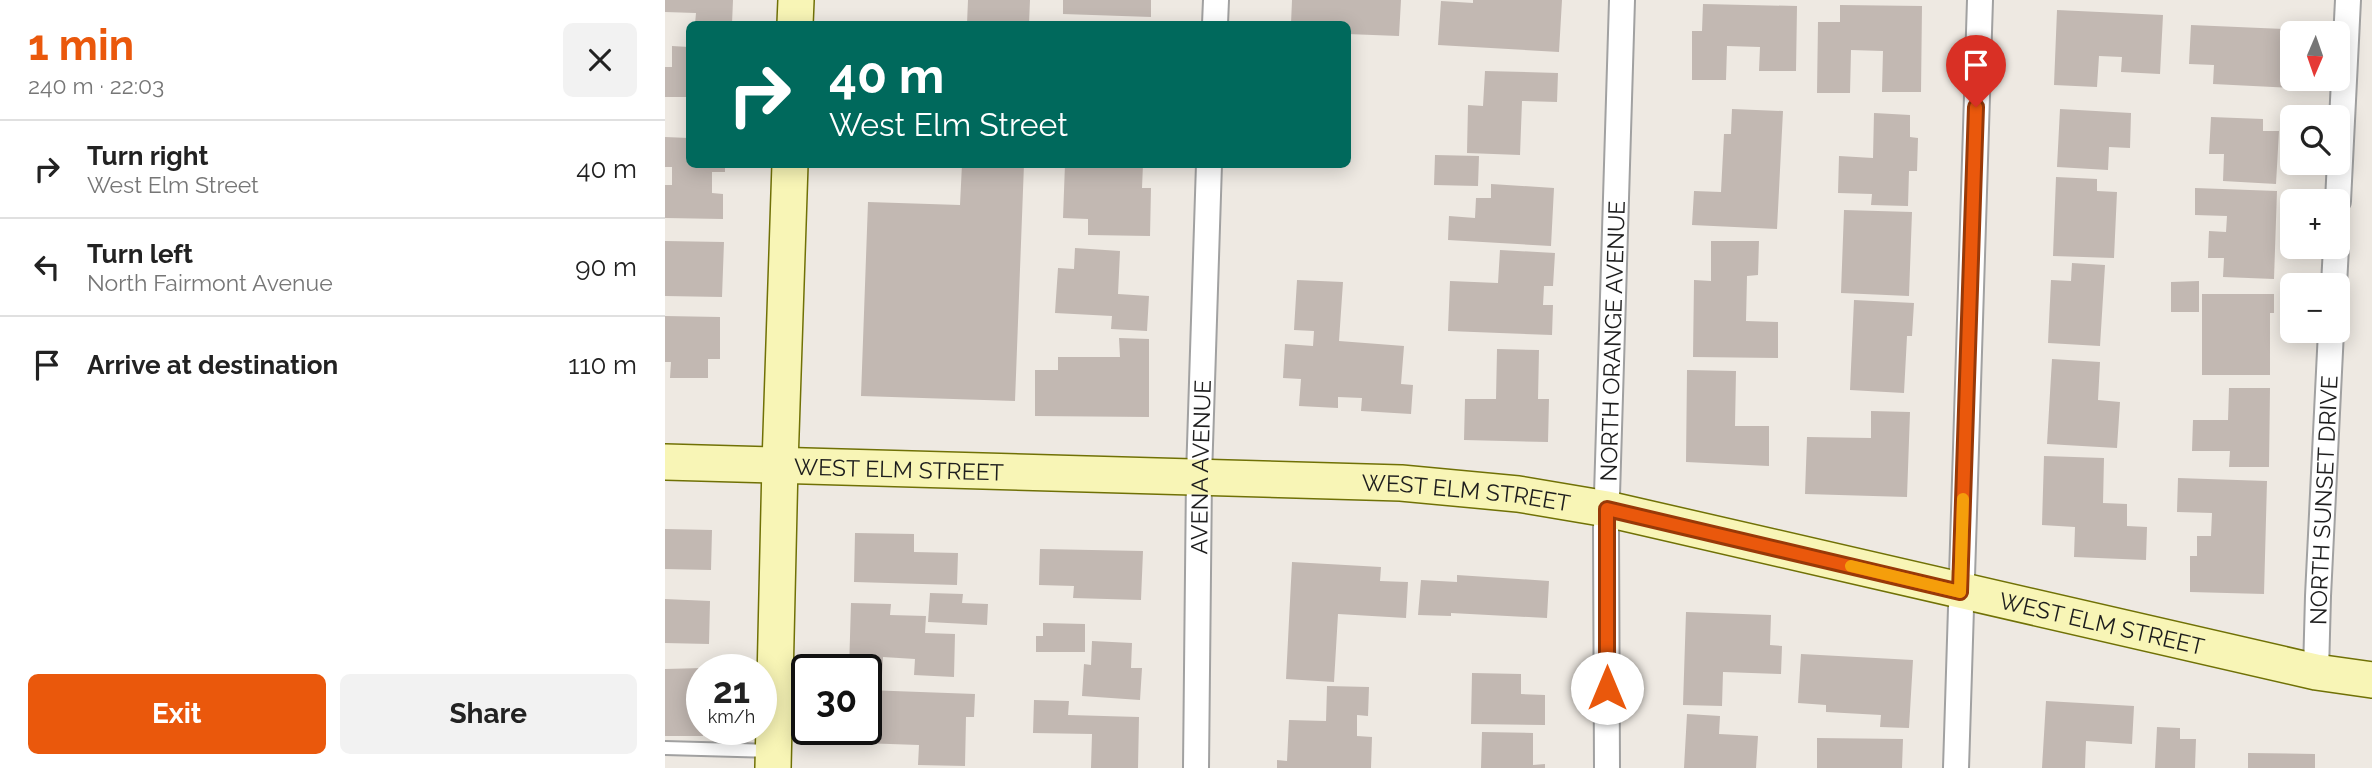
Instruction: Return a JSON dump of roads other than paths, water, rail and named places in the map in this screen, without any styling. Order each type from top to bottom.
[{"type":"street","points":[[795,21],[796,0]]},
{"type":"street","points":[[1215,21],[1216,0]]},
{"type":"street","name":"NORTH ORANGE AVENUE","points":[[1607,768],[1607,509],[1622,0]]},
{"type":"street","points":[[1956,768],[1980,0]]},
{"type":"street","points":[[2339,189],[2348,0]]},
{"type":"street","points":[[773,760],[790,168]]},
{"type":"street","name":"AVENA AVENUE","points":[[1196,768],[1199,476],[1209,168]]},
{"type":"street","name":"NORTH SUNSET DRIVE","points":[[2316,672],[2330,343]]},
{"type":"street","name":"WEST ELM STREET","points":[[665,461],[1401,483],[1518,494],[1607,509],[2316,672],[2372,680]]},
{"type":"lane","points":[[665,748],[773,760]]}]
